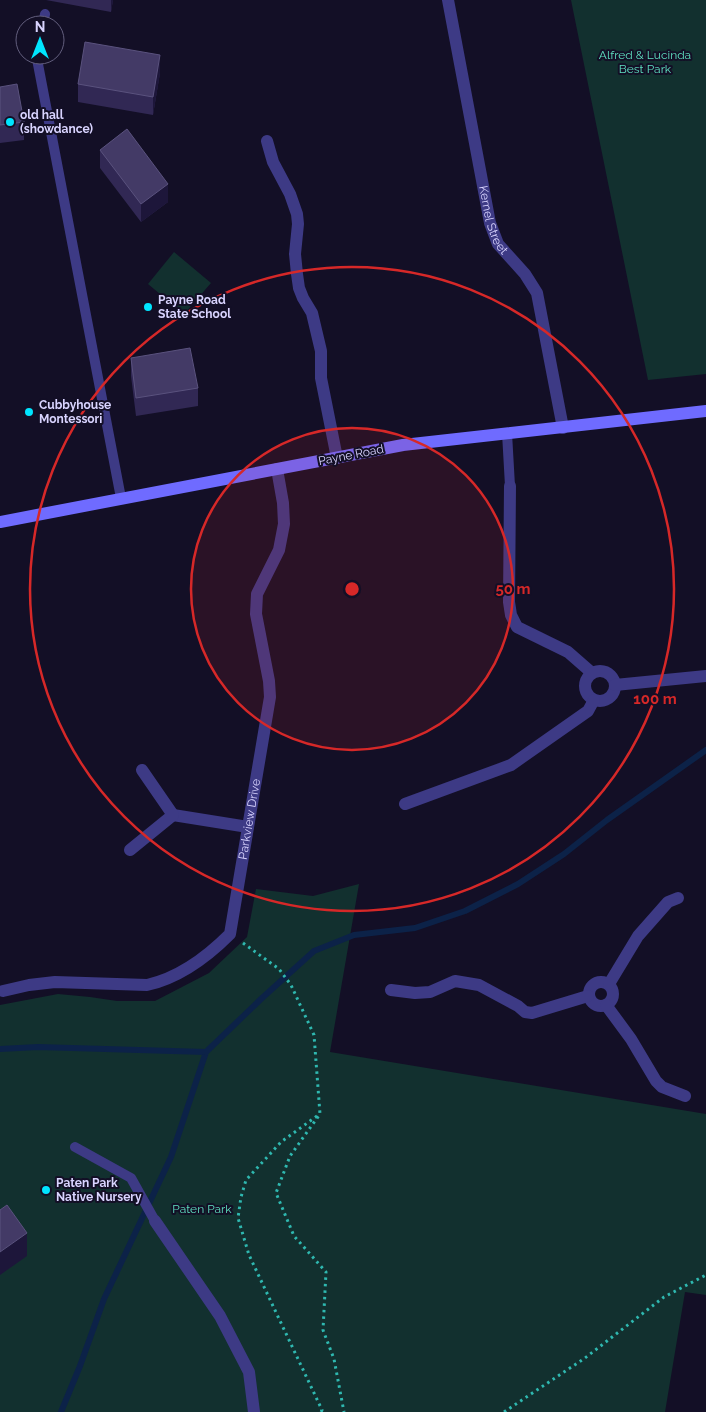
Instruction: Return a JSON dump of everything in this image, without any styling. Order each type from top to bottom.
[{"type":"main road","name":"Payne Road","points":[[0,522],[403,445],[706,411]]},
{"type":"street","name":"Kernel Street","points":[[448,0],[490,223],[498,244],[525,274],[537,293],[563,428]]},
{"type":"street","points":[[267,141],[273,162],[290,194],[297,214],[295,263],[299,288],[312,313],[320,351],[320,378],[337,458]]},
{"type":"street","name":"Parkview Drive","points":[[230,934],[270,697],[269,681],[256,614],[257,594],[279,550],[284,524],[283,503],[277,469]]},
{"type":"street","points":[[510,486],[509,602],[511,616],[517,626],[568,652],[592,673]]},
{"type":"street","points":[[597,671],[611,676],[614,685],[612,694],[608,698],[594,700],[590,697],[585,689],[586,680],[592,673],[597,671]]},
{"type":"street","points":[[614,685],[706,676]]},
{"type":"street","points":[[405,804],[511,765],[588,711],[594,700]]},
{"type":"street","points":[[142,770],[173,815],[248,827]]},
{"type":"street","points":[[130,850],[173,815]]},
{"type":"street","points":[[609,984],[638,936],[668,902],[678,898]]},
{"type":"street","points":[[3,992],[29,985],[54,982],[147,985],[195,964],[214,951],[230,934]]},
{"type":"street","points":[[391,990],[415,993],[430,992],[455,982],[480,985],[518,1006],[525,1012],[532,1012],[588,996]]},
{"type":"street","points":[[595,983],[609,984],[612,988],[613,996],[606,1005],[595,1005],[588,996],[590,988],[595,983]]},
{"type":"street","points":[[606,1005],[631,1039],[656,1081],[662,1087],[685,1096]]},
{"type":"street","points":[[155,1221],[220,1316],[248,1372],[254,1412]]},
{"type":"lane","points":[[38,65],[121,498]]},
{"type":"lane","points":[[506,433],[510,486]]},
{"type":"lane","points":[[75,1147],[131,1178],[155,1221]]},
{"type":"path","points":[[230,934],[279,969],[291,985],[314,1035],[320,1114],[290,1156],[276,1193],[294,1236],[326,1272],[323,1330],[334,1358],[344,1412]]},
{"type":"path","points":[[320,1114],[281,1142],[246,1180],[238,1218],[249,1255],[322,1410],[321,1412]]},
{"type":"path","points":[[504,1412],[585,1358],[664,1297],[706,1275]]},
{"type":"green space","name":"Alfred & Lucinda Best Park","points":[[571,0],[706,0],[706,374],[648,380]]},
{"type":"green space","points":[[174,252],[211,283],[184,314],[148,284]]},
{"type":"green space","name":"Paten Park","points":[[359,884],[330,1052],[706,1114],[706,1295],[685,1292],[665,1412],[0,1412],[0,1005],[58,994],[117,1001],[155,1001],[209,973],[247,937],[256,889],[313,896]]},
{"type":"building","points":[[85,42],[160,55],[153,97],[78,84]]},
{"type":"building","points":[[17,84],[24,122],[0,125],[0,87]]},
{"type":"building","points":[[127,129],[168,184],[141,204],[100,150]]},
{"type":"building","points":[[190,348],[198,388],[136,398],[131,358]]},
{"type":"building","points":[[7,1205],[27,1233],[0,1252],[0,1210]]},
{"type":"waterway","points":[[61,1412],[104,1299],[171,1157],[206,1052],[314,951],[354,935],[415,928],[465,911],[518,884],[564,854],[607,820],[706,750]]},
{"type":"waterway","points":[[0,1049],[38,1047],[206,1052]]},
{"type":"place","name":"old hall (showdance)","points":[[10,122]]},
{"type":"place","name":"Payne Road State School","points":[[148,307]]},
{"type":"place","name":"Cubbyhouse Montessori","points":[[29,412]]},
{"type":"place","name":"Paten Park Native Nursery","points":[[46,1190]]}]
